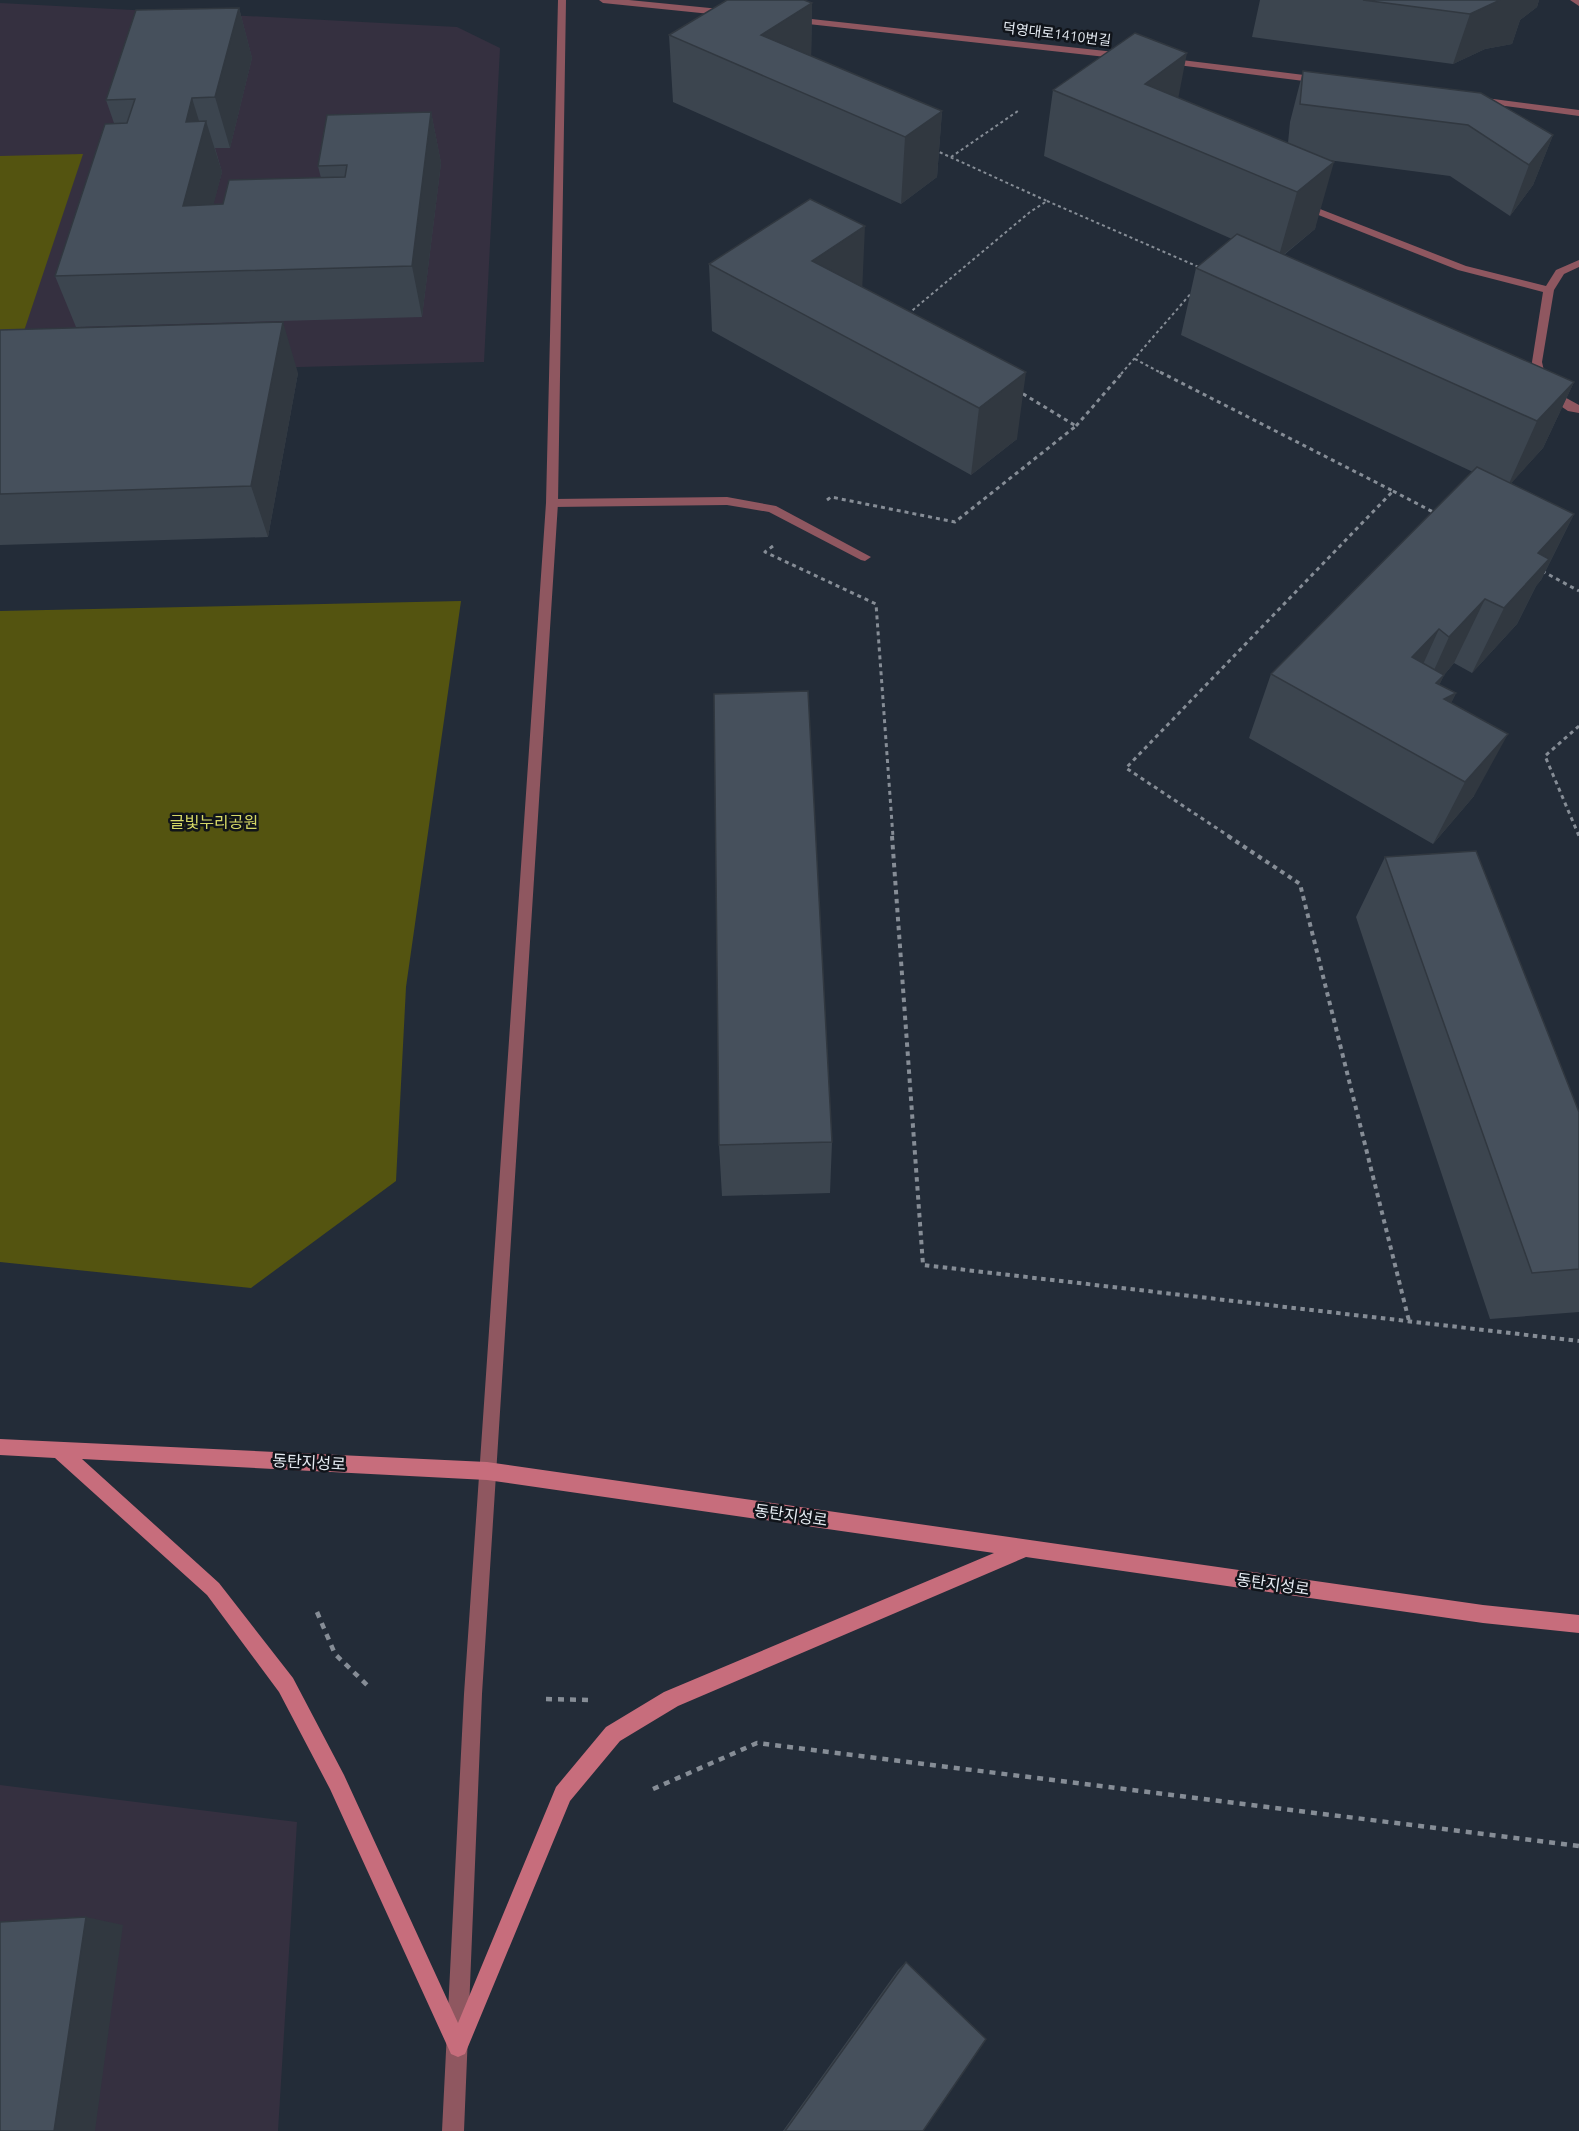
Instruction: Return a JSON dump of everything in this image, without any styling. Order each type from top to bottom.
[{"type":"street","points":[[453,2131],[473,1694],[552,503],[562,0]]},
{"type":"street","points":[[603,0],[743,15]]},
{"type":"street","points":[[1574,0],[1579,3]]},
{"type":"street","name":"덕영대로1410번길","points":[[778,18],[1130,57]]},
{"type":"street","points":[[1154,60],[1331,82]]},
{"type":"street","points":[[1473,100],[1579,113]]},
{"type":"street","points":[[1320,212],[1462,268],[1549,290]]},
{"type":"street","points":[[1579,263],[1560,272],[1549,290],[1537,362],[1543,390],[1572,408],[1579,409]]},
{"type":"street","points":[[552,503],[727,501],[772,509],[865,557]]},
{"type":"street","name":"동탄지성로","points":[[0,1447],[487,1471],[1483,1614],[1579,1624]]},
{"type":"street","points":[[58,1449],[213,1589],[286,1685],[337,1782],[458,2047]]},
{"type":"street","points":[[458,2047],[563,1794],[613,1734],[671,1699],[1026,1548]]},
{"type":"path","points":[[951,157],[1018,111]]},
{"type":"path","points":[[929,147],[1209,272]]},
{"type":"path","points":[[901,320],[1030,212],[1047,201]]},
{"type":"path","points":[[1194,289],[1076,426],[955,522],[831,497],[765,552],[876,604],[923,1265],[1579,1341]]},
{"type":"path","points":[[1135,359],[1445,519]]},
{"type":"path","points":[[1018,391],[1076,426]]},
{"type":"path","points":[[1393,491],[1126,768],[1300,884],[1409,1321]]},
{"type":"path","points":[[1538,568],[1579,591]]},
{"type":"path","points":[[1579,726],[1545,756],[1579,836]]},
{"type":"path","points":[[317,1612],[335,1654],[368,1686]]},
{"type":"path","points":[[546,1699],[588,1700]]},
{"type":"path","points":[[653,1789],[757,1743],[1579,1846]]},
{"type":"shaded area","points":[[0,3],[457,27],[500,48],[484,362],[0,375]]},
{"type":"shaded area","points":[[0,1785],[297,1822],[278,2131],[0,2131]]},
{"type":"green space","points":[[83,154],[18,349],[0,349],[0,156]]},
{"type":"green space","name":"글빛누리공원","points":[[461,601],[406,987],[396,1181],[251,1288],[0,1262],[0,611]]},
{"type":"building","points":[[727,0],[804,0],[812,3],[761,35],[942,111],[905,137],[669,35]]},
{"type":"building","points":[[1363,0],[1500,0],[1470,14]]},
{"type":"building","points":[[239,8],[215,97],[192,98],[186,122],[206,121],[183,206],[223,204],[229,180],[345,177],[347,165],[318,166],[327,115],[431,112],[412,266],[55,276],[105,124],[127,123],[135,99],[106,100],[136,10]]},
{"type":"building","points":[[1135,33],[1187,53],[1145,84],[1334,162],[1297,192],[1053,90]]},
{"type":"building","points":[[1303,71],[1481,93],[1553,135],[1529,165],[1468,125],[1300,104]]},
{"type":"building","points":[[810,199],[865,226],[812,261],[1026,372],[979,408],[709,264]]},
{"type":"building","points":[[1237,234],[1574,382],[1537,421],[1196,268]]},
{"type":"building","points":[[283,322],[251,486],[0,494],[0,330]]},
{"type":"building","points":[[1477,467],[1574,514],[1538,553],[1549,559],[1504,608],[1485,599],[1449,637],[1439,629],[1412,657],[1444,675],[1436,683],[1456,693],[1444,699],[1508,734],[1465,782],[1271,674]]},
{"type":"building","points":[[808,691],[832,1142],[719,1145],[714,694]]},
{"type":"building","points":[[1476,851],[1579,1112],[1579,1269],[1532,1273],[1385,857]]},
{"type":"building","points":[[86,1917],[54,2131],[0,2131],[0,1922]]},
{"type":"building","points":[[906,1962],[986,2039],[923,2131],[785,2131]]}]
